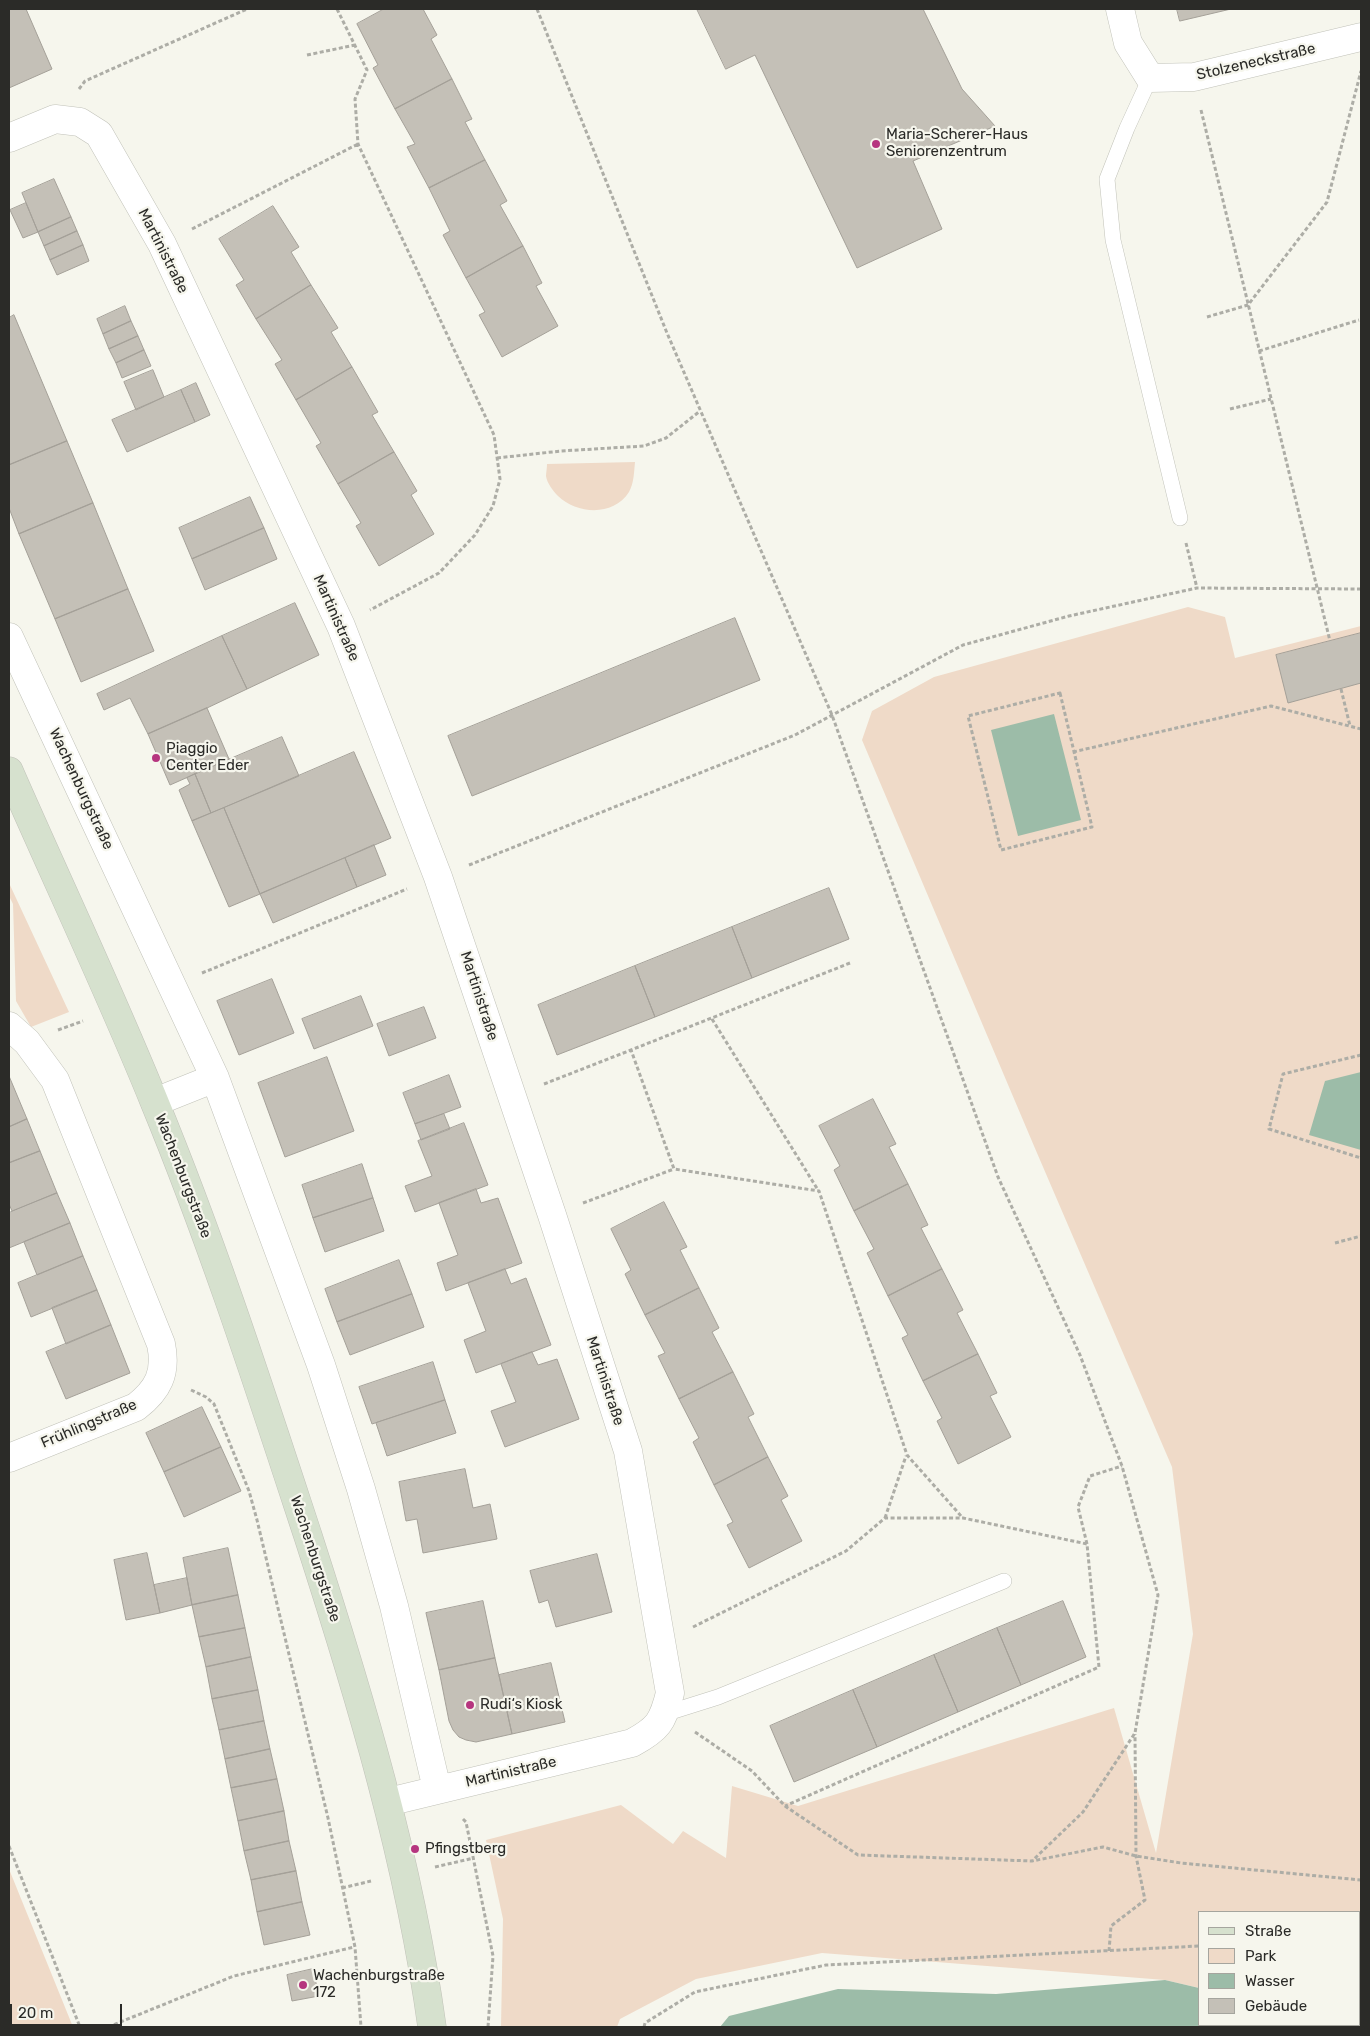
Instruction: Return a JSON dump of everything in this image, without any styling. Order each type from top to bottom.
[{"type":"main road","name":"Wachenburgstraße","points":[[9,771],[155,1102],[243,1336],[332,1608],[388,1802],[423,1961],[432,2027]]},
{"type":"street","points":[[1120,9],[1128,43],[1150,78]]},
{"type":"street","name":"Stolzeneckstraße","points":[[1150,78],[1194,77],[1361,37]]},
{"type":"street","name":"Martinistraße","points":[[9,138],[55,119],[80,122],[99,134],[162,244],[341,626],[438,876],[552,1215],[628,1451],[670,1692],[664,1714],[651,1732],[632,1743],[388,1802]]},
{"type":"street","name":"Wachenburgstraße","points":[[9,636],[215,1078],[321,1365],[361,1489],[394,1606],[437,1789]]},
{"type":"street","points":[[9,1026],[33,1048],[55,1080],[161,1344],[163,1361],[160,1378]]},
{"type":"street","name":"Wachenburgstraße","points":[[155,1102],[215,1078]]},
{"type":"street","name":"Frühlingstraße","points":[[9,1458],[136,1407],[151,1395],[160,1378]]},
{"type":"lane","points":[[1150,78],[1127,128],[1107,179],[1113,240],[1180,518]]},
{"type":"lane","points":[[664,1714],[718,1697],[1004,1581]]},
{"type":"path","points":[[55,119],[85,81],[247,9]]},
{"type":"path","points":[[338,9],[367,70],[355,99],[358,144],[494,435],[500,479],[493,506],[475,535],[439,573],[341,626]]},
{"type":"path","points":[[537,9],[663,324],[832,715],[998,1177],[1080,1355],[1122,1466],[1158,1595],[1135,1733],[1136,1856],[1144,1900],[1111,1926],[1110,1950]]},
{"type":"path","points":[[307,55],[355,44]]},
{"type":"path","points":[[1207,317],[1248,305],[1327,202],[1361,71]]},
{"type":"path","points":[[1194,77],[1330,641]]},
{"type":"path","points":[[162,244],[358,144]]},
{"type":"path","points":[[1259,351],[1359,320]]},
{"type":"path","points":[[1230,409],[1271,399]]},
{"type":"path","points":[[497,458],[561,451],[644,446],[666,438],[700,411]]},
{"type":"path","points":[[1180,518],[1197,588]]},
{"type":"path","points":[[832,715],[963,645],[1069,616],[1197,588],[1361,589]]},
{"type":"path","points":[[1341,689],[1350,726]]},
{"type":"path","points":[[1060,693],[1073,752],[1092,827],[1001,850],[968,716],[1060,693]]},
{"type":"path","points":[[1073,752],[1271,706],[1361,729]]},
{"type":"path","points":[[512,1097],[850,963]]},
{"type":"path","points":[[712,1019],[819,1191],[907,1455],[963,1518]]},
{"type":"path","points":[[631,1050],[674,1169]]},
{"type":"path","points":[[1361,1055],[1283,1074],[1269,1129],[1361,1158]]},
{"type":"path","points":[[552,1215],[674,1169],[819,1191]]},
{"type":"path","points":[[1335,1243],[1361,1236]]},
{"type":"path","points":[[160,1378],[206,1397],[214,1404],[249,1491],[328,1818],[354,1947],[361,2027]]},
{"type":"path","points":[[885,1518],[907,1455]]},
{"type":"path","points":[[1087,1544],[1078,1507],[1090,1476],[1122,1466]]},
{"type":"path","points":[[664,1714],[705,1738],[752,1771],[785,1806],[858,1855],[1032,1861],[1103,1847],[1136,1856],[1181,1863],[1361,1880]]},
{"type":"path","points":[[1032,1861],[1083,1812],[1135,1733]]},
{"type":"path","points":[[437,1789],[466,1822],[474,1858],[493,1956],[488,2027]]},
{"type":"path","points":[[9,1846],[80,2027]]},
{"type":"path","points":[[644,2027],[646,2023],[695,1992],[826,1965],[1198,1946]]},
{"type":"path","points":[[108,2027],[234,1976],[354,1947]]},
{"type":"green space","points":[[635,462],[631,489],[622,500],[614,506],[605,509],[585,509],[566,502],[552,489],[546,476],[547,464]]},
{"type":"green space","points":[[1188,607],[1225,617],[1235,658],[1361,626],[1361,2020],[1360,1911],[1198,1911],[1198,1988],[1165,1980],[822,1953],[696,1979],[620,2019],[617,2027],[501,2027],[503,1919],[486,1840],[621,1805],[673,1844],[683,1831],[726,1858],[732,1786],[798,1806],[1114,1708],[1156,1853],[1193,1634],[1172,1467],[862,740],[872,711],[934,677]]},
{"type":"green space","points":[[9,883],[69,1012],[31,1027],[16,1001],[13,904],[9,896]]},
{"type":"green space","points":[[9,1869],[73,2027],[9,2027]]},
{"type":"water","points":[[1054,714],[1081,820],[1018,836],[991,730]]},
{"type":"water","points":[[1361,1072],[1361,1150],[1309,1135],[1325,1081]]},
{"type":"water","points":[[1165,1980],[1198,1988],[1198,2026],[1360,2026],[1361,2020],[1361,2027],[720,2027],[729,2016],[838,1989],[996,1994]]},
{"type":"building","points":[[9,9],[26,9],[52,69],[9,88]]},
{"type":"building","points":[[384,9],[423,9],[437,35],[431,39],[452,79],[395,109],[373,68],[378,65],[357,24]]},
{"type":"building","name":"Maria-Scherer-Haus Seniorenzentrum","points":[[697,9],[923,9],[962,89],[995,126],[913,161],[942,229],[857,268],[755,55],[726,69]]},
{"type":"building","points":[[1177,9],[1231,9],[1180,21]]},
{"type":"building","points":[[452,79],[472,119],[465,122],[485,160],[429,188],[407,147],[415,144],[395,109]]},
{"type":"building","points":[[485,160],[507,201],[500,205],[523,246],[466,278],[443,235],[450,231],[429,188]]},
{"type":"building","points":[[54,179],[71,217],[38,232],[22,193]]},
{"type":"building","points":[[26,203],[38,232],[23,238],[10,210]]},
{"type":"building","points":[[273,206],[299,247],[291,252],[311,285],[256,319],[236,285],[244,280],[219,239]]},
{"type":"building","points":[[71,217],[77,231],[44,246],[38,232]]},
{"type":"building","points":[[77,231],[83,245],[50,260],[44,246]]},
{"type":"building","points":[[83,245],[89,261],[57,275],[50,260]]},
{"type":"building","points":[[523,246],[542,283],[536,286],[558,326],[502,357],[479,315],[485,312],[466,278]]},
{"type":"building","points":[[311,285],[338,328],[331,332],[352,367],[296,400],[275,364],[282,360],[256,319]]},
{"type":"building","points":[[125,306],[131,321],[103,334],[97,319]]},
{"type":"building","points":[[14,315],[67,441],[9,465],[9,318]]},
{"type":"building","points":[[131,321],[138,336],[109,349],[103,334]]},
{"type":"building","points":[[138,336],[144,350],[116,363],[109,349]]},
{"type":"building","points":[[144,350],[151,366],[122,378],[116,363]]},
{"type":"building","points":[[352,367],[378,412],[372,415],[394,452],[338,484],[316,446],[321,443],[296,400]]},
{"type":"building","points":[[153,370],[164,397],[136,410],[124,382]]},
{"type":"building","points":[[196,383],[210,415],[195,422],[181,390]]},
{"type":"building","points":[[181,390],[195,422],[127,452],[112,420]]},
{"type":"building","points":[[67,441],[93,503],[19,534],[9,508],[9,465]]},
{"type":"building","points":[[394,452],[417,491],[411,495],[434,534],[379,566],[356,526],[361,523],[338,484]]},
{"type":"building","points":[[250,497],[264,528],[192,559],[179,528]]},
{"type":"building","points":[[93,503],[128,589],[55,619],[19,534]]},
{"type":"building","points":[[264,528],[277,559],[205,590],[192,559]]},
{"type":"building","points":[[128,589],[154,651],[81,682],[55,619]]},
{"type":"building","points":[[295,603],[319,655],[247,689],[222,636]]},
{"type":"building","points":[[735,618],[760,680],[472,796],[448,736]]},
{"type":"building","points":[[1361,633],[1361,683],[1288,703],[1276,655]]},
{"type":"building","points":[[222,636],[247,689],[148,734],[130,698],[104,710],[97,694]]},
{"type":"building","points":[[207,708],[229,759],[170,785],[148,734]]},
{"type":"building","points":[[282,737],[299,776],[211,813],[195,774]]},
{"type":"building","points":[[354,752],[391,838],[260,894],[224,808]]},
{"type":"building","points":[[195,774],[211,813],[192,821],[179,790],[190,784],[187,778]]},
{"type":"building","points":[[224,808],[260,894],[229,907],[192,821]]},
{"type":"building","points":[[374,845],[386,875],[357,887],[345,858]]},
{"type":"building","points":[[345,858],[357,887],[273,923],[260,894]]},
{"type":"building","points":[[829,888],[849,939],[752,978],[732,927]]},
{"type":"building","points":[[732,927],[752,978],[655,1017],[635,966]]},
{"type":"building","points":[[635,966],[655,1017],[557,1055],[538,1005]]},
{"type":"building","points":[[272,979],[294,1033],[239,1055],[217,1001]]},
{"type":"building","points":[[361,996],[373,1026],[314,1049],[302,1019]]},
{"type":"building","points":[[424,1007],[436,1038],[389,1056],[377,1024]]},
{"type":"building","points":[[327,1057],[354,1131],[285,1157],[258,1083]]},
{"type":"building","points":[[449,1075],[461,1107],[415,1124],[403,1093]]},
{"type":"building","points":[[9,1076],[27,1119],[9,1127]]},
{"type":"building","points":[[873,1099],[896,1144],[889,1147],[908,1184],[854,1211],[834,1170],[840,1166],[819,1126]]},
{"type":"building","points":[[444,1114],[450,1129],[421,1140],[415,1124]]},
{"type":"building","points":[[27,1119],[40,1151],[9,1163],[9,1127]]},
{"type":"building","points":[[464,1123],[488,1185],[415,1212],[405,1186],[432,1176],[418,1141]]},
{"type":"building","points":[[40,1151],[57,1193],[12,1211],[9,1204],[9,1163]]},
{"type":"building","points":[[362,1164],[373,1198],[313,1218],[302,1185]]},
{"type":"building","points":[[908,1184],[928,1225],[921,1228],[942,1269],[888,1296],[867,1253],[874,1249],[854,1211]]},
{"type":"building","points":[[476,1189],[481,1203],[498,1198],[522,1263],[446,1291],[437,1263],[458,1255],[439,1203]]},
{"type":"building","points":[[57,1193],[70,1223],[9,1248],[9,1213]]},
{"type":"building","points":[[373,1198],[384,1231],[325,1252],[313,1218]]},
{"type":"building","points":[[664,1202],[687,1247],[680,1250],[699,1288],[645,1315],[625,1274],[631,1270],[611,1229]]},
{"type":"building","points":[[70,1223],[83,1256],[37,1275],[24,1242]]},
{"type":"building","points":[[83,1256],[97,1290],[31,1317],[18,1283]]},
{"type":"building","points":[[399,1260],[412,1294],[337,1322],[325,1289]]},
{"type":"building","points":[[505,1269],[511,1284],[526,1278],[551,1345],[476,1373],[464,1340],[486,1331],[468,1283]]},
{"type":"building","points":[[942,1269],[963,1310],[957,1313],[978,1354],[923,1381],[902,1338],[908,1335],[888,1296]]},
{"type":"building","points":[[699,1288],[719,1328],[712,1332],[733,1372],[679,1399],[658,1356],[665,1353],[645,1315]]},
{"type":"building","points":[[97,1290],[111,1325],[66,1344],[52,1308]]},
{"type":"building","points":[[412,1294],[424,1327],[350,1355],[337,1322]]},
{"type":"building","points":[[111,1325],[130,1373],[66,1399],[46,1352]]},
{"type":"building","points":[[532,1352],[538,1365],[557,1359],[579,1419],[505,1447],[491,1411],[516,1402],[501,1364]]},
{"type":"building","points":[[978,1354],[997,1393],[990,1396],[1011,1437],[958,1464],[937,1421],[942,1418],[923,1381]]},
{"type":"building","points":[[433,1362],[445,1400],[372,1424],[359,1387]]},
{"type":"building","points":[[733,1372],[754,1414],[748,1417],[768,1457],[714,1485],[693,1442],[699,1438],[679,1399]]},
{"type":"building","points":[[445,1400],[456,1433],[387,1456],[376,1423]]},
{"type":"building","points":[[202,1407],[221,1447],[164,1472],[146,1433]]},
{"type":"building","points":[[221,1447],[241,1491],[184,1517],[164,1472]]},
{"type":"building","points":[[768,1457],[788,1496],[781,1500],[802,1541],[749,1568],[727,1525],[733,1522],[714,1485]]},
{"type":"building","points":[[465,1469],[473,1508],[490,1504],[497,1539],[423,1553],[417,1519],[406,1521],[399,1482]]},
{"type":"building","points":[[228,1548],[238,1595],[192,1605],[183,1558]]},
{"type":"building","points":[[147,1553],[160,1613],[126,1620],[114,1560]]},
{"type":"building","points":[[597,1554],[612,1612],[556,1627],[548,1600],[539,1603],[530,1571]]},
{"type":"building","points":[[187,1578],[192,1605],[160,1613],[154,1585]]},
{"type":"building","points":[[238,1595],[245,1628],[199,1637],[192,1605]]},
{"type":"building","points":[[483,1601],[495,1658],[439,1670],[426,1613]]},
{"type":"building","points":[[1063,1601],[1086,1657],[1021,1685],[997,1628]]},
{"type":"building","points":[[245,1628],[251,1657],[206,1667],[199,1637]]},
{"type":"building","points":[[997,1628],[1021,1685],[958,1712],[934,1655]]},
{"type":"building","points":[[934,1655],[958,1712],[877,1747],[853,1690]]},
{"type":"building","points":[[251,1657],[258,1690],[212,1699],[206,1667]]},
{"type":"building","points":[[495,1658],[512,1734],[476,1742],[466,1740],[459,1737],[449,1721],[439,1670]]},
{"type":"building","points":[[551,1663],[565,1722],[512,1734],[499,1675]]},
{"type":"building","points":[[258,1690],[264,1721],[219,1730],[212,1699]]},
{"type":"building","points":[[853,1690],[877,1747],[794,1782],[770,1726]]},
{"type":"building","points":[[264,1721],[270,1749],[225,1759],[219,1730]]},
{"type":"building","points":[[270,1749],[277,1779],[231,1788],[225,1759]]},
{"type":"building","points":[[277,1779],[284,1811],[238,1821],[231,1788]]},
{"type":"building","points":[[284,1811],[289,1841],[244,1851],[238,1821]]},
{"type":"building","points":[[289,1841],[296,1871],[251,1880],[244,1851]]},
{"type":"building","points":[[296,1871],[302,1902],[257,1912],[251,1880]]},
{"type":"building","points":[[302,1902],[310,1935],[264,1945],[257,1912]]},
{"type":"building","name":"Wachenburgstraße 172","points":[[313,1969],[319,1996],[292,2001],[287,1975]]},
{"type":"place","name":"Maria-Scherer-Haus Seniorenzentrum","points":[[876,144]]},
{"type":"place","name":"Piaggio Center Eder","points":[[156,758]]},
{"type":"place","name":"Rudi‘s Kiosk","points":[[470,1705]]},
{"type":"place","name":"Pfingstberg","points":[[415,1849]]},
{"type":"place","name":"Wachenburgstraße 172","points":[[303,1985]]}]
